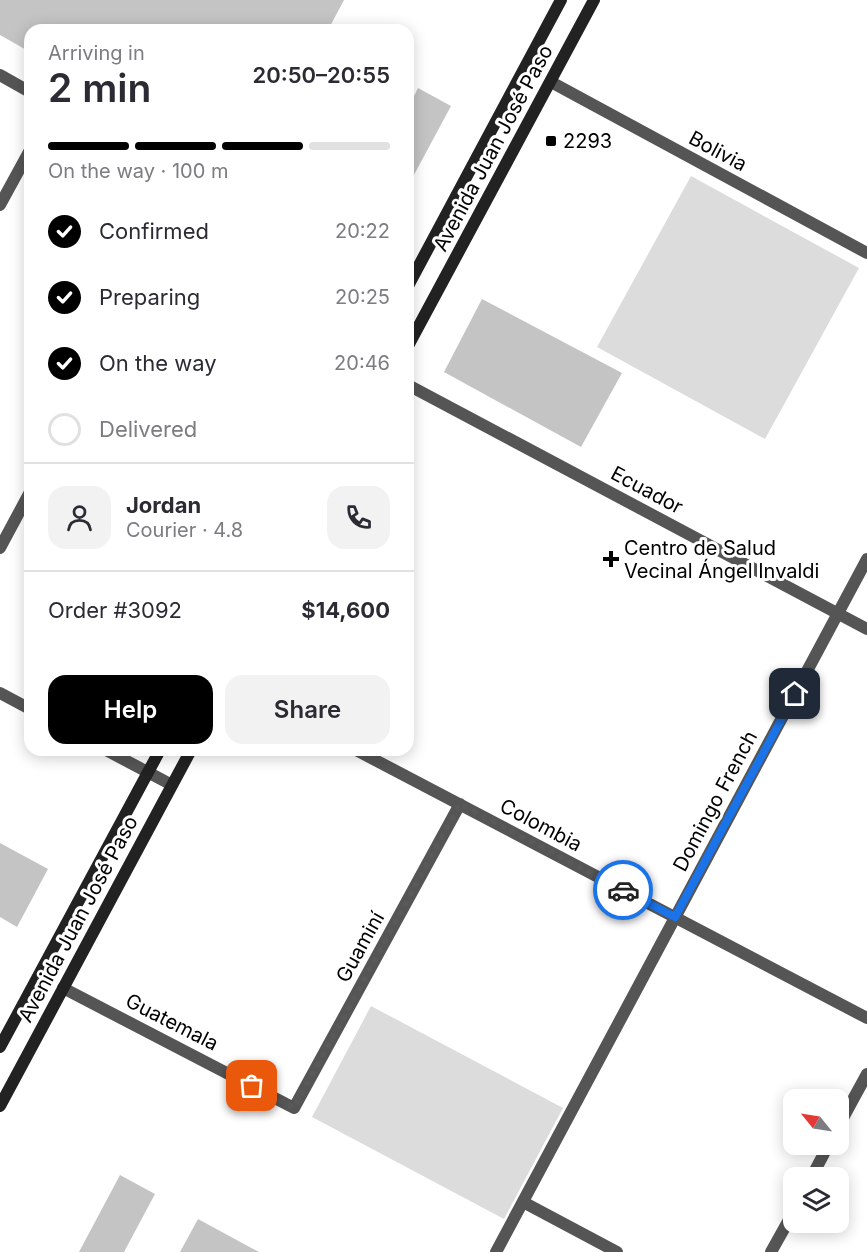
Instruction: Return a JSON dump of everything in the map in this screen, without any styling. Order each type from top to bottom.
[{"type":"main road","name":"Avenida Juan José Paso","points":[[414,275],[561,0]]},
{"type":"main road","name":"Avenida Juan José Paso","points":[[414,335],[594,0]]},
{"type":"main road","name":"Avenida Juan José Paso","points":[[0,1047],[157,756]]},
{"type":"main road","name":"Avenida Juan José Paso","points":[[0,1106],[188,756]]},
{"type":"street","points":[[0,75],[24,89]]},
{"type":"street","name":"Bolivia","points":[[550,82],[867,254]]},
{"type":"street","points":[[0,205],[24,161]]},
{"type":"street","name":"Ecuador","points":[[414,388],[867,629]]},
{"type":"street","points":[[0,548],[24,503]]},
{"type":"street","name":"Domingo French","points":[[496,1252],[867,559]]},
{"type":"street","points":[[0,693],[24,706]]},
{"type":"street","points":[[117,756],[172,785]]},
{"type":"street","name":"Colombia","points":[[368,756],[867,1018]]},
{"type":"street","name":"Guaminí","points":[[294,1108],[460,804]]},
{"type":"street","name":"Guatemala","points":[[63,988],[294,1108]]},
{"type":"street","points":[[849,1107],[867,1074]]},
{"type":"street","points":[[523,1202],[617,1252]]},
{"type":"street","points":[[771,1252],[783,1230]]},
{"type":"shaded area","points":[[691,176],[859,268],[765,439],[597,347]]},
{"type":"shaded area","points":[[371,1006],[563,1108],[504,1219],[312,1117]]},
{"type":"building","points":[[0,0],[344,0],[331,24],[24,24],[24,49],[0,35]]},
{"type":"building","points":[[418,88],[451,106],[414,175],[414,96]]},
{"type":"building","points":[[482,299],[622,373],[581,447],[444,372]]},
{"type":"building","points":[[0,843],[48,869],[17,927],[0,917]]},
{"type":"building","points":[[120,1175],[155,1194],[124,1252],[79,1252]]},
{"type":"building","points":[[198,1219],[259,1252],[180,1252]]},
{"type":"way so far","points":[[252,1086],[294,1108],[460,804],[623,890]]},
{"type":"place","name":"2293","points":[[551,141]]},
{"type":"place","name":"Centro de Salud Vecinal Ángel Invaldi","points":[[611,559]]},
{"type":"route","points":[[623,890],[675,917],[795,694]]}]
